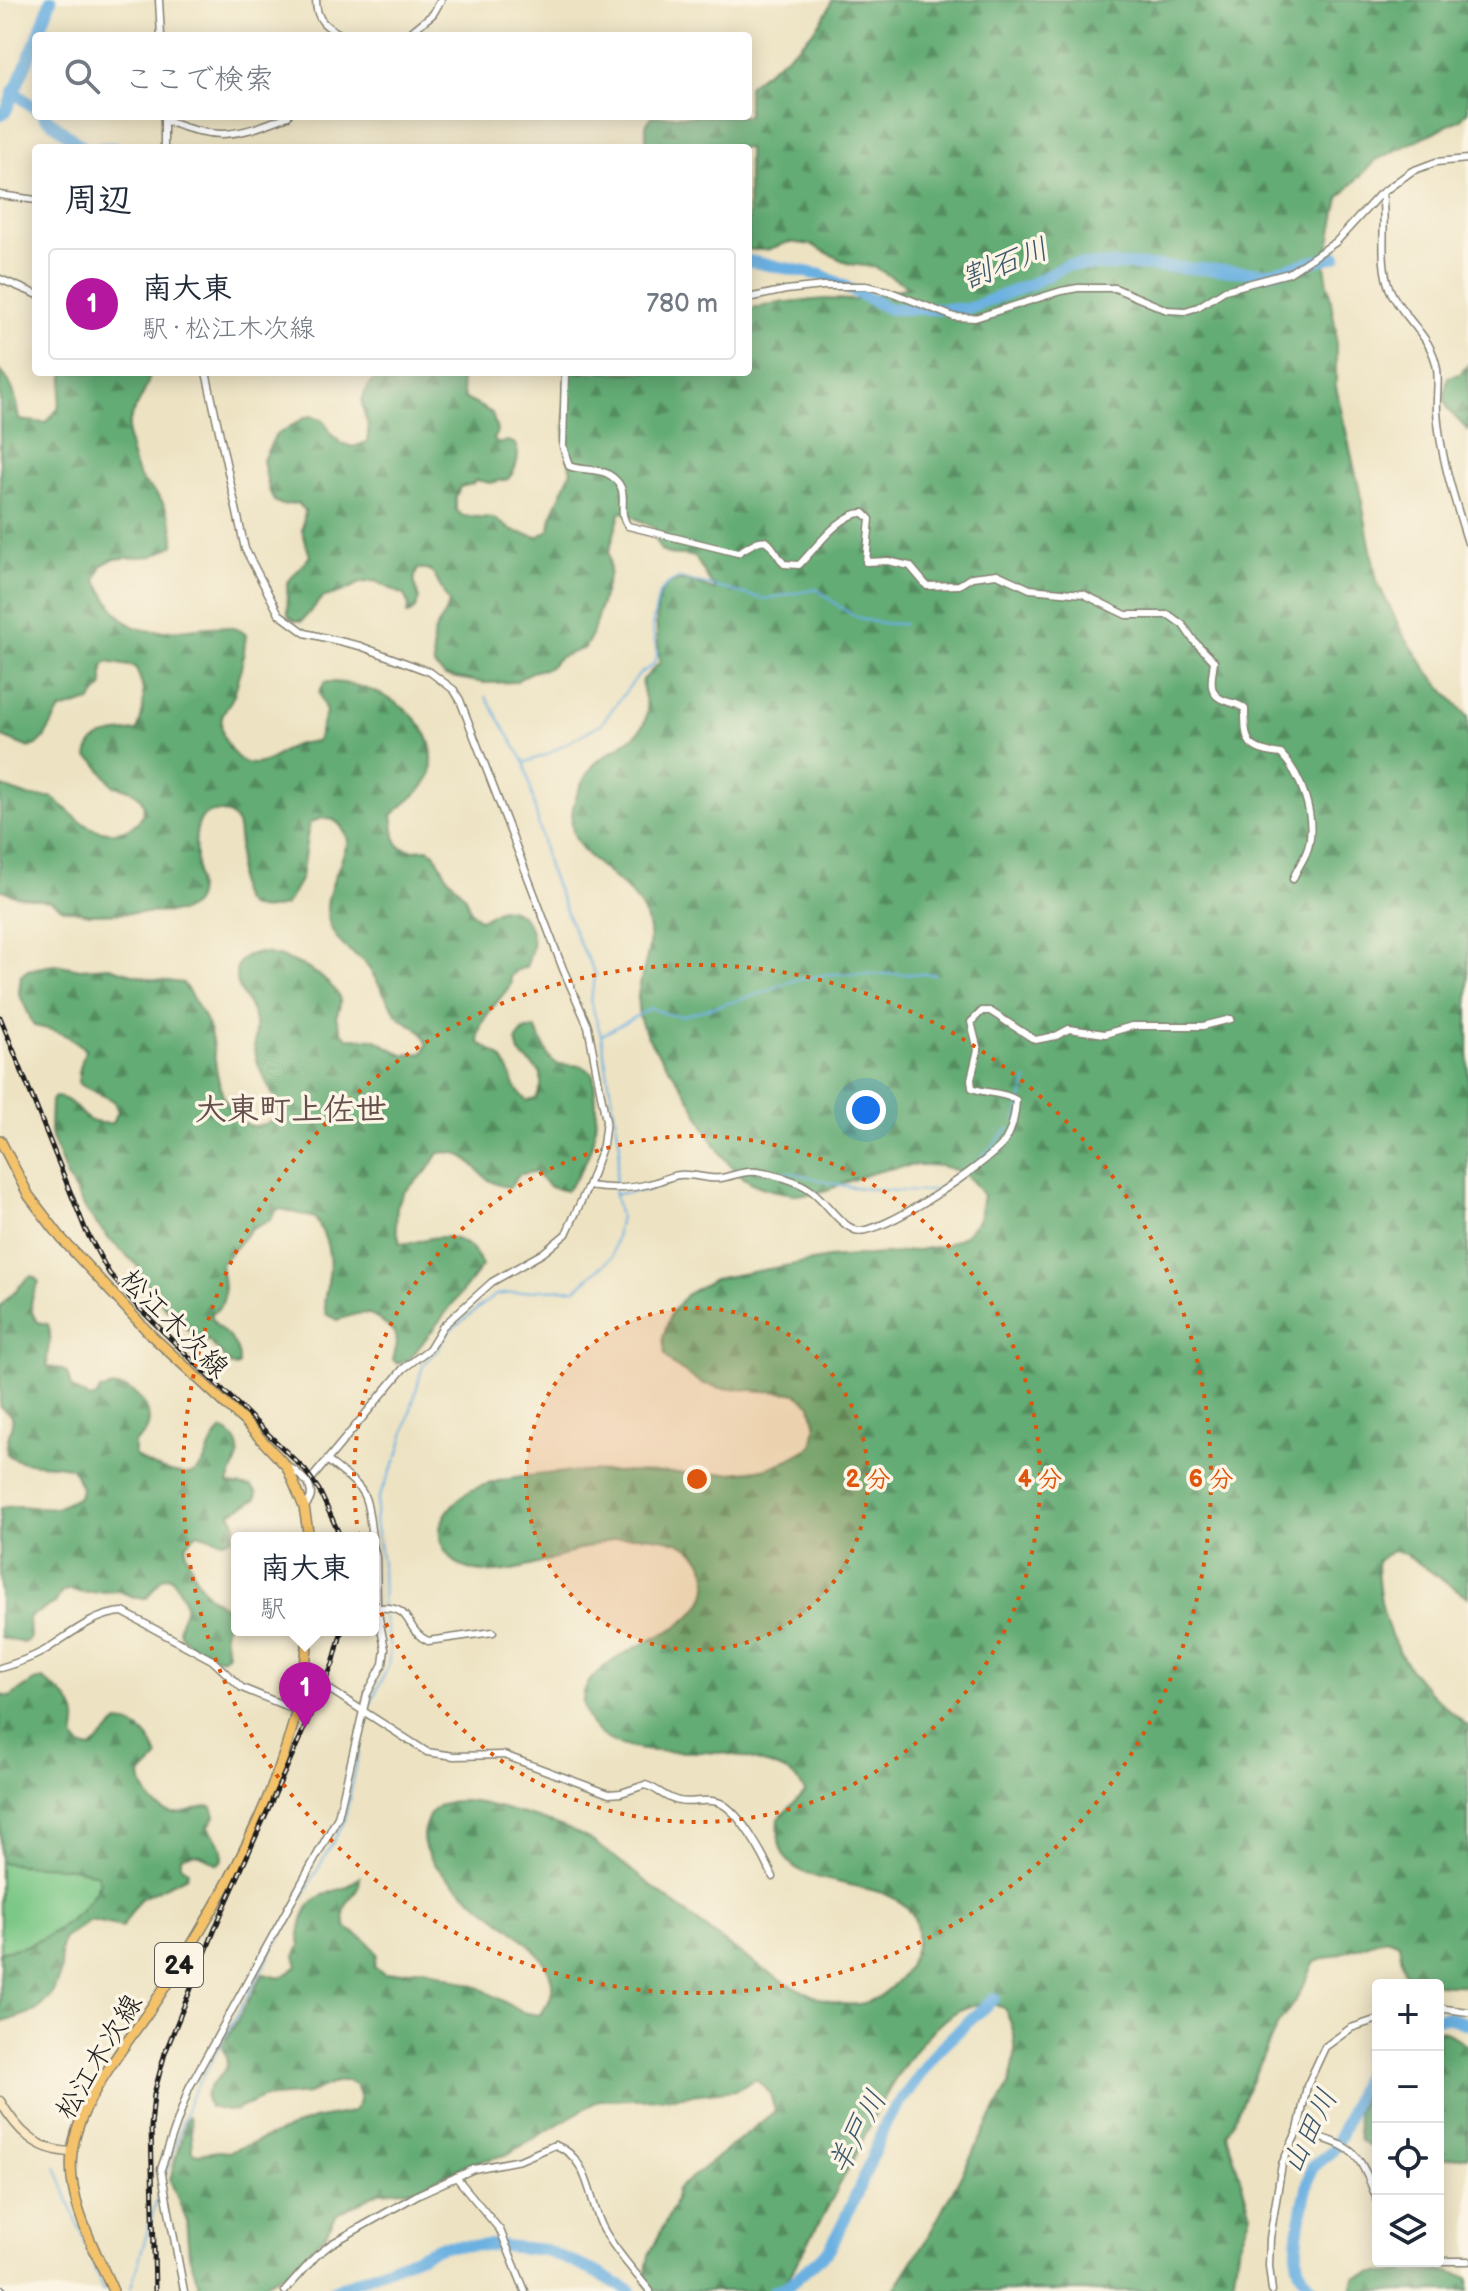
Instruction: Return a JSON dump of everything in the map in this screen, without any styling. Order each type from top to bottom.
[{"type":"main road","name":"松江木次線","points":[[0,1140],[29,1196],[62,1239],[151,1335],[244,1421],[287,1467],[304,1507],[308,1532]]},
{"type":"main road","name":"松江木次線","points":[[113,2291],[73,2189],[72,2152],[77,2129],[94,2097],[177,1968],[224,1885],[273,1787],[299,1708],[307,1636]]},
{"type":"street","points":[[159,0],[161,32]]},
{"type":"street","points":[[316,0],[319,20],[338,32]]},
{"type":"street","points":[[411,32],[433,14],[441,0]]},
{"type":"street","points":[[164,120],[164,144]]},
{"type":"street","points":[[168,120],[192,131],[236,135],[277,120]]},
{"type":"street","points":[[752,297],[811,287],[866,286],[888,291],[954,317],[975,318],[1061,291],[1115,288],[1167,310],[1185,311],[1198,307],[1225,290],[1289,273],[1336,242],[1382,193],[1412,171],[1452,159],[1468,159]]},
{"type":"street","points":[[1382,193],[1385,259],[1390,290],[1423,335],[1437,368],[1437,413],[1442,447],[1468,543]]},
{"type":"street","points":[[0,195],[32,199]]},
{"type":"street","points":[[0,279],[32,292]]},
{"type":"street","points":[[207,376],[245,549],[279,614],[305,633],[360,646],[430,672],[454,690],[460,700],[563,969],[588,1026],[606,1121],[603,1145],[566,1234],[543,1253],[492,1282],[443,1326],[429,1349],[403,1369],[308,1483]]},
{"type":"street","points":[[565,376],[563,446],[569,466],[609,475],[622,488],[625,496],[622,516],[628,526],[738,553],[756,542],[765,541],[773,544],[784,564],[791,566],[799,565],[842,520],[854,512],[864,513],[870,519],[866,562],[888,561],[910,566],[927,586],[959,585],[972,577],[997,574],[1030,589],[1083,594],[1126,615],[1169,615],[1183,625],[1214,661],[1212,689],[1218,698],[1245,709],[1248,742],[1263,752],[1281,754],[1299,781],[1308,807],[1309,846],[1293,879]]},
{"type":"street","points":[[588,1186],[612,1188],[648,1184],[678,1175],[707,1179],[742,1171],[757,1172],[810,1189],[856,1231],[868,1230],[886,1224],[953,1184],[1004,1143],[1015,1118],[1016,1100],[1009,1095],[972,1088],[978,1050],[971,1022],[982,1011],[990,1011],[1035,1040],[1056,1036],[1069,1029],[1105,1034],[1132,1026],[1203,1026],[1231,1019]]},
{"type":"street","points":[[328,1461],[353,1481],[366,1497],[371,1532]]},
{"type":"street","points":[[287,1467],[308,1483],[312,1494],[310,1502],[304,1507]]},
{"type":"street","points":[[184,2291],[161,2169],[189,2088],[338,1817],[366,1712],[367,1694],[383,1664],[385,1649],[379,1595]]},
{"type":"street","points":[[380,1608],[404,1613],[417,1634],[428,1641],[493,1632]]},
{"type":"street","points":[[0,1668],[41,1653],[71,1632],[123,1612],[218,1664],[242,1688],[299,1708],[307,1703],[320,1684],[427,1752],[454,1756],[509,1756],[609,1794],[645,1785],[678,1801],[712,1800],[723,1804],[766,1860],[773,1877]]},
{"type":"street","points":[[1444,2009],[1468,2012]]},
{"type":"street","points":[[1272,2291],[1269,2252],[1282,2164],[1298,2130],[1307,2086],[1325,2047],[1351,2028],[1372,2021]]},
{"type":"street","points":[[0,2101],[10,2118],[31,2139],[48,2149],[72,2152]]},
{"type":"street","points":[[1298,2130],[1340,2144],[1360,2158],[1375,2195]]},
{"type":"street","points":[[285,2291],[331,2244],[419,2194],[474,2169],[520,2160],[558,2145],[580,2167],[604,2230],[650,2291]]},
{"type":"street","points":[[456,2177],[500,2230],[525,2291]]},
{"type":"street","points":[[1444,2261],[1468,2261]]},
{"type":"green space","points":[[832,0],[1468,0],[1468,110],[1461,119],[1376,160],[1339,198],[1325,266],[1336,331],[1336,387],[1377,582],[1404,636],[1431,675],[1468,717],[1468,1597],[1405,1554],[1393,1551],[1377,1561],[1383,1613],[1401,1655],[1429,1692],[1468,1726],[1468,1985],[1444,1985],[1444,1979],[1417,1979],[1404,1973],[1399,1943],[1386,1938],[1315,1962],[1297,1998],[1277,2026],[1227,2134],[1251,2214],[1238,2249],[1232,2291],[893,2291],[928,2237],[1009,2085],[1015,2046],[1009,2018],[1004,2008],[978,2004],[954,2013],[931,2032],[909,2058],[780,2291],[650,2291],[644,2281],[649,2255],[673,2207],[677,2189],[775,2111],[770,2094],[756,2079],[736,2090],[662,2098],[599,2100],[506,2155],[469,2164],[415,2189],[379,2192],[337,2214],[325,2235],[285,2273],[252,2291],[208,2291],[199,2285],[189,2255],[186,2219],[170,2180],[188,2116],[192,2151],[196,2154],[229,2152],[313,2119],[352,2112],[358,2104],[360,2094],[356,2086],[347,2081],[338,2081],[308,2094],[262,2098],[236,2110],[209,2107],[207,2100],[208,2090],[227,2064],[222,2047],[263,1974],[281,1978],[298,1966],[295,1956],[300,1946],[303,1918],[310,1904],[360,1877],[357,1890],[345,1910],[346,1927],[370,1944],[377,1954],[374,1967],[385,1974],[423,1968],[480,1988],[522,2012],[539,2015],[552,1990],[546,1966],[526,1942],[442,1873],[426,1849],[425,1826],[430,1813],[440,1805],[455,1801],[481,1803],[575,1832],[598,1845],[762,1968],[798,1988],[831,2001],[859,2004],[881,1995],[902,1976],[916,1946],[915,1920],[905,1905],[868,1889],[805,1873],[786,1858],[779,1842],[779,1818],[805,1792],[788,1773],[734,1755],[633,1748],[604,1737],[589,1721],[584,1708],[584,1693],[603,1667],[682,1623],[703,1601],[706,1573],[700,1559],[689,1548],[666,1539],[632,1536],[605,1541],[533,1565],[485,1572],[464,1567],[448,1555],[440,1539],[441,1526],[453,1504],[470,1491],[498,1481],[568,1472],[745,1472],[776,1465],[812,1446],[816,1427],[811,1405],[795,1393],[721,1388],[701,1383],[673,1365],[665,1355],[663,1337],[671,1313],[686,1295],[714,1279],[828,1258],[943,1246],[964,1236],[979,1219],[983,1195],[972,1181],[961,1173],[932,1165],[884,1170],[811,1194],[781,1192],[752,1183],[721,1154],[644,1029],[638,995],[649,948],[648,924],[632,895],[584,851],[576,839],[572,826],[573,810],[581,786],[594,765],[634,736],[645,720],[647,707],[642,681],[660,662],[656,626],[659,599],[664,589],[672,582],[684,581],[715,590],[716,586],[711,584],[695,557],[662,551],[655,528],[621,511],[609,552],[610,572],[593,632],[585,648],[560,657],[548,668],[531,672],[515,682],[485,683],[445,676],[434,666],[433,641],[449,603],[428,569],[418,569],[416,573],[419,599],[409,614],[404,595],[375,581],[360,583],[322,598],[302,621],[288,615],[287,583],[310,556],[302,531],[305,511],[298,503],[282,505],[274,501],[263,460],[275,436],[306,417],[314,416],[324,421],[341,443],[353,447],[367,442],[363,396],[377,376],[460,376],[464,398],[492,413],[497,431],[494,439],[498,444],[507,441],[514,443],[518,457],[508,479],[490,483],[476,480],[460,487],[456,510],[463,516],[494,518],[513,531],[538,537],[550,529],[553,512],[571,472],[565,442],[567,376],[752,376],[752,309],[777,303],[854,300],[909,287],[874,267],[849,264],[812,245],[789,242],[767,250],[752,250],[752,144],[646,144],[646,125],[649,120],[752,120],[752,83],[818,26]]},
{"type":"green space","points":[[1468,365],[1468,430],[1451,413],[1445,396],[1448,377],[1460,374]]},
{"type":"green space","points":[[0,371],[12,388],[19,420],[46,423],[58,408],[64,376],[149,376],[129,424],[129,443],[139,475],[167,510],[174,545],[153,556],[113,559],[102,565],[96,580],[107,598],[126,621],[144,630],[225,627],[237,629],[246,635],[236,688],[221,724],[229,747],[246,763],[264,762],[292,746],[317,741],[326,712],[319,692],[325,682],[342,683],[379,693],[411,714],[423,728],[430,744],[431,775],[419,791],[392,815],[395,837],[400,847],[429,849],[435,854],[447,876],[465,896],[471,912],[479,919],[509,909],[520,914],[532,936],[526,967],[515,971],[510,977],[511,984],[480,1027],[479,1043],[502,1059],[517,1090],[527,1101],[536,1099],[541,1087],[541,1073],[519,1053],[516,1040],[524,1031],[535,1028],[550,1058],[557,1064],[582,1066],[593,1074],[596,1106],[594,1136],[584,1164],[566,1191],[550,1187],[534,1172],[520,1174],[510,1187],[498,1184],[488,1180],[461,1155],[439,1153],[429,1169],[404,1192],[397,1206],[396,1225],[400,1243],[440,1237],[456,1239],[469,1246],[482,1266],[410,1359],[397,1363],[393,1360],[397,1344],[394,1332],[373,1315],[362,1313],[337,1320],[326,1314],[330,1259],[322,1232],[315,1218],[281,1209],[270,1220],[250,1230],[221,1264],[223,1299],[211,1314],[213,1321],[236,1346],[239,1364],[236,1367],[231,1365],[210,1342],[188,1330],[159,1301],[137,1265],[88,1214],[67,1177],[50,1132],[51,1101],[55,1097],[64,1099],[84,1117],[100,1123],[112,1123],[118,1112],[114,1101],[79,1084],[85,1050],[62,1034],[34,1026],[19,993],[21,975],[28,970],[56,964],[80,969],[109,967],[150,979],[183,983],[208,1026],[219,1082],[227,1104],[248,1125],[267,1123],[278,1115],[255,1054],[253,1015],[237,980],[238,965],[246,956],[259,953],[274,955],[309,969],[323,979],[340,1000],[336,1017],[342,1033],[348,1038],[374,1039],[403,1055],[423,1053],[427,1045],[425,1038],[398,1015],[365,963],[343,946],[332,930],[327,905],[348,840],[342,827],[328,819],[309,824],[301,878],[286,905],[259,909],[245,902],[239,887],[238,828],[231,816],[214,812],[204,816],[199,824],[195,849],[198,887],[189,908],[181,912],[90,914],[64,909],[50,901],[17,896],[0,889],[0,786],[31,797],[52,797],[86,825],[108,832],[122,831],[141,818],[144,808],[141,799],[131,791],[114,786],[87,757],[89,748],[99,738],[137,731],[144,698],[135,667],[107,662],[103,667],[103,686],[91,701],[60,710],[37,745],[29,748],[0,736]]},
{"type":"green space","points":[[33,1276],[39,1282],[32,1297],[32,1312],[38,1322],[48,1324],[50,1330],[48,1367],[67,1373],[72,1388],[90,1399],[97,1397],[100,1390],[117,1387],[132,1392],[143,1402],[149,1422],[145,1433],[134,1443],[134,1454],[139,1459],[164,1470],[190,1474],[204,1462],[215,1438],[224,1430],[237,1443],[239,1455],[228,1484],[252,1487],[257,1493],[256,1499],[230,1513],[236,1525],[231,1538],[223,1541],[197,1533],[186,1545],[197,1581],[209,1596],[228,1609],[230,1615],[224,1632],[227,1654],[222,1658],[202,1652],[183,1639],[179,1627],[185,1609],[184,1600],[169,1576],[162,1578],[147,1598],[136,1598],[119,1591],[82,1593],[70,1589],[62,1592],[55,1603],[29,1617],[30,1639],[23,1643],[0,1637],[0,1508],[57,1508],[79,1497],[81,1488],[72,1468],[22,1462],[7,1454],[12,1416],[0,1407],[0,1306]]},
{"type":"green space","points":[[43,1679],[72,1707],[76,1721],[75,1739],[81,1747],[92,1749],[118,1722],[132,1725],[144,1733],[158,1758],[141,1775],[148,1796],[159,1807],[172,1813],[212,1807],[215,1816],[208,1827],[222,1847],[223,1859],[218,1864],[197,1854],[181,1857],[181,1865],[188,1870],[187,1876],[140,1899],[122,1927],[90,1920],[63,1939],[61,1971],[52,1995],[36,2011],[0,2023],[0,1952],[23,1947],[61,1926],[88,1902],[100,1882],[96,1874],[84,1870],[0,1862],[0,1695],[10,1697],[34,1681]]},
{"type":"green space","points":[[0,1788],[108,1865],[105,1896],[0,1970]]},
{"type":"green space","points":[[1444,2031],[1468,2046],[1468,2156],[1444,2159]]},
{"type":"green space","points":[[1372,2080],[1372,2148],[1359,2140],[1357,2111]]},
{"type":"green space","points":[[1447,2271],[1468,2277],[1468,2291],[1352,2291],[1355,2277],[1373,2273]]},
{"type":"waterway","points":[[39,32],[51,0]]},
{"type":"waterway","points":[[0,115],[6,111],[32,50]]},
{"type":"waterway","name":"割石川","points":[[13,91],[32,106]]},
{"type":"waterway","name":"割石川","points":[[49,120],[79,144]]},
{"type":"waterway","name":"割石川","points":[[752,262],[821,275],[890,309],[968,309],[1068,265],[1133,265],[1267,273],[1336,256]]},
{"type":"waterway","points":[[526,762],[546,755],[601,724],[639,674],[653,665],[657,655],[652,626],[659,593],[679,578],[765,599],[817,589],[856,617],[877,623],[904,624]]},
{"type":"waterway","points":[[486,697],[525,763],[548,867],[580,945],[596,975],[590,1000],[601,1035],[620,1145],[615,1184]]},
{"type":"waterway","points":[[602,1035],[651,1008],[682,1016],[760,994],[791,981],[830,974],[935,974]]},
{"type":"waterway","points":[[1016,1121],[1027,1080]]},
{"type":"waterway","points":[[773,1172],[798,1174],[860,1188],[930,1191],[947,1185],[966,1171],[1009,1128]]},
{"type":"waterway","points":[[615,1194],[644,1191],[691,1177]]},
{"type":"waterway","points":[[377,1532],[378,1499],[399,1453],[423,1365],[437,1351],[449,1331],[495,1295],[576,1289],[612,1257],[620,1217],[614,1191]]},
{"type":"waterway","points":[[368,1710],[388,1666],[390,1648],[383,1613],[379,1545]]},
{"type":"waterway","points":[[165,2175],[190,2099],[344,1822],[367,1716]]},
{"type":"waterway","name":"羊戸川","points":[[774,2291],[788,2286],[830,2249],[887,2120],[938,2050],[994,1998]]},
{"type":"waterway","name":"山田川","points":[[1444,2017],[1468,2024]]},
{"type":"waterway","name":"山田川","points":[[1316,2291],[1301,2273],[1297,2256],[1300,2221],[1310,2175],[1312,2167],[1333,2150],[1340,2136],[1367,2069],[1368,2050],[1372,2047]]},
{"type":"waterway","points":[[56,2167],[103,2291]]},
{"type":"waterway","points":[[130,2291],[161,2185]]},
{"type":"waterway","name":"羊戸川","points":[[332,2291],[443,2246],[494,2245],[545,2250],[630,2291]]},
{"type":"railway","points":[[0,1017],[86,1231],[109,1273],[138,1307],[305,1470],[319,1490],[338,1532]]},
{"type":"railway","points":[[155,2291],[151,2127],[154,2094],[165,2053],[219,1919],[333,1664],[340,1636]]},
{"type":"place","name":"南大東","points":[[305,1728]]},
{"type":"district","name":"大東町上佐世","points":[[291,1109]]}]
